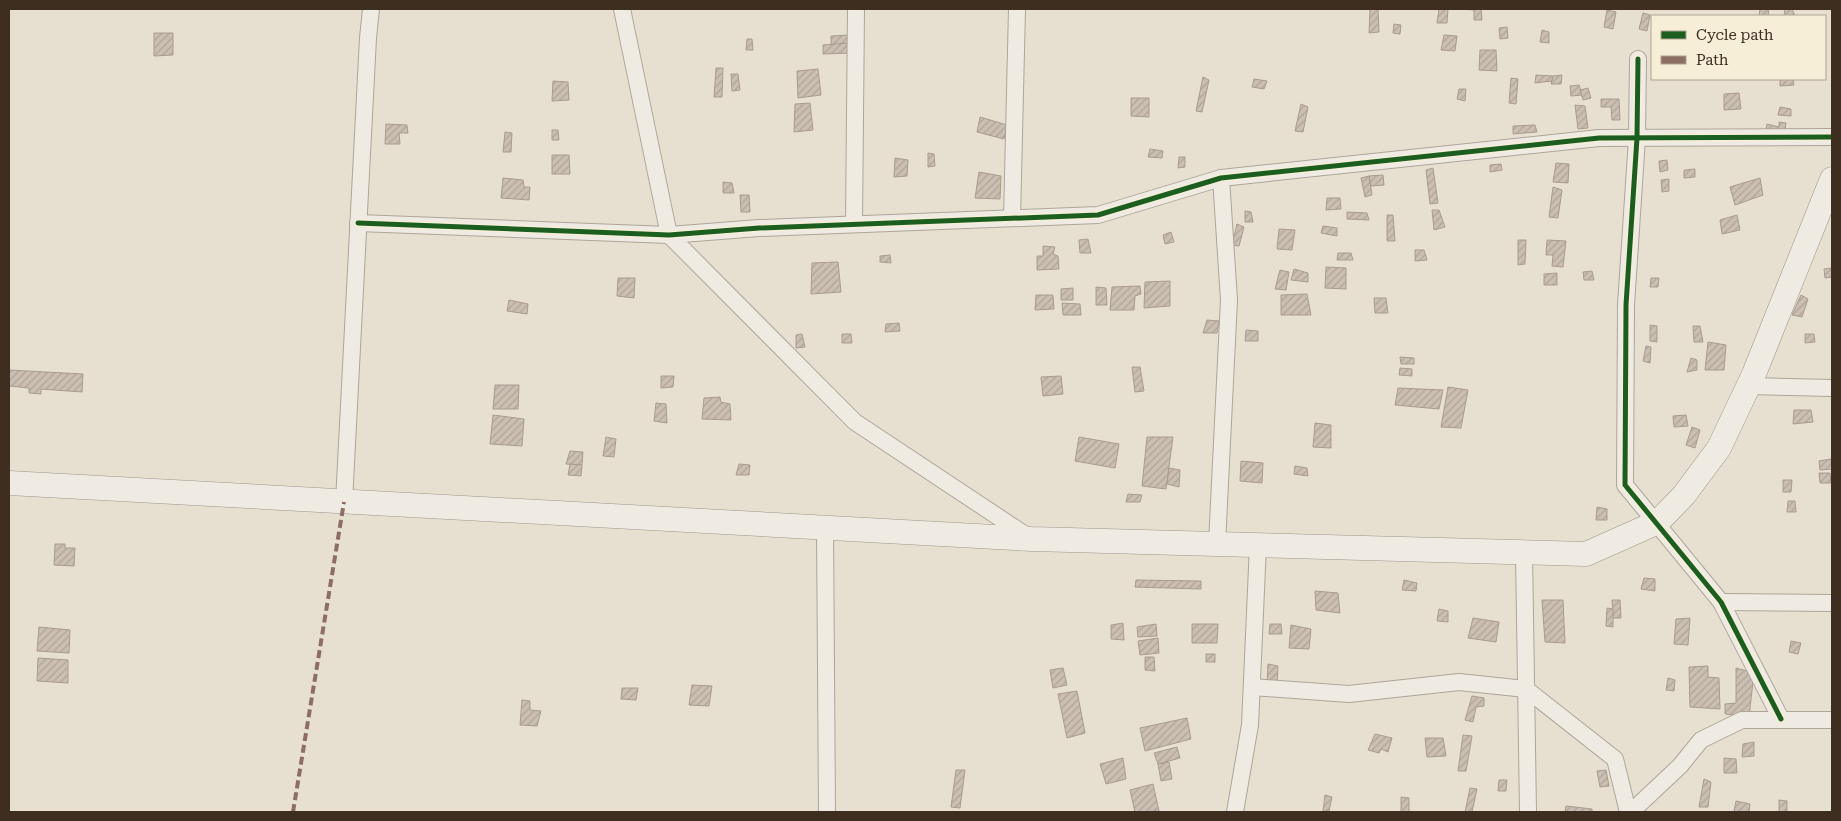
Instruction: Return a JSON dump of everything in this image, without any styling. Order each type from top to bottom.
[{"type":"main road","points":[[9,483],[1032,539],[1586,554],[1658,522],[1684,495],[1719,448],[1748,386],[1832,179]]},
{"type":"street","points":[[344,502],[371,9]]},
{"type":"street","points":[[622,9],[669,235],[855,422],[1032,539]]},
{"type":"street","points":[[854,224],[856,9]]},
{"type":"street","points":[[1012,218],[1017,9]]},
{"type":"street","points":[[1638,59],[1637,138],[1626,304],[1625,485],[1658,522],[1721,602],[1781,719]]},
{"type":"street","points":[[358,223],[669,235],[759,228],[1098,214],[1221,178],[1599,138],[1832,137]]},
{"type":"street","points":[[1217,544],[1229,300],[1221,178]]},
{"type":"street","points":[[1748,386],[1832,388]]},
{"type":"street","points":[[825,528],[827,812]]},
{"type":"street","points":[[1235,812],[1250,725],[1258,545]]},
{"type":"street","points":[[1524,552],[1528,812]]},
{"type":"street","points":[[1721,602],[1832,603]]},
{"type":"street","points":[[1252,686],[1348,694],[1459,682],[1526,689],[1615,759],[1630,812],[1680,766],[1701,740],[1742,720],[1832,720]]},
{"type":"building","points":[[1370,9],[1378,9],[1379,32],[1369,33]]},
{"type":"building","points":[[1439,9],[1448,9],[1447,23],[1437,23]]},
{"type":"building","points":[[1459,9],[1481,9],[1482,20],[1474,20],[1474,10]]},
{"type":"building","points":[[1760,9],[1769,9],[1768,15],[1759,15]]},
{"type":"building","points":[[1785,9],[1792,9],[1795,15],[1784,15]]},
{"type":"building","points":[[1607,10],[1616,12],[1613,29],[1604,27]]},
{"type":"building","points":[[1643,13],[1650,15],[1647,31],[1639,29]]},
{"type":"building","points":[[1394,24],[1401,25],[1400,34],[1393,33]]},
{"type":"building","points":[[1507,27],[1508,38],[1500,39],[1499,28]]},
{"type":"building","points":[[1542,30],[1549,32],[1549,43],[1540,42]]},
{"type":"building","points":[[154,33],[173,33],[173,55],[154,56]]},
{"type":"building","points":[[851,35],[852,43],[831,45],[831,36]]},
{"type":"building","points":[[1444,35],[1457,36],[1455,51],[1441,50]]},
{"type":"building","points":[[747,39],[752,39],[753,50],[746,50]]},
{"type":"building","points":[[848,43],[851,53],[823,54],[823,45]]},
{"type":"building","points":[[1480,50],[1496,50],[1497,71],[1479,70]]},
{"type":"building","points":[[716,68],[723,68],[722,97],[714,97]]},
{"type":"building","points":[[818,69],[821,95],[798,98],[797,71]]},
{"type":"building","points":[[731,74],[738,74],[740,90],[732,91]]},
{"type":"building","points":[[1536,75],[1553,76],[1552,81],[1535,83]]},
{"type":"building","points":[[1562,75],[1561,84],[1551,84],[1553,76]]},
{"type":"building","points":[[1203,77],[1209,80],[1202,112],[1196,111]]},
{"type":"building","points":[[1511,78],[1518,79],[1516,104],[1509,103]]},
{"type":"building","points":[[1254,79],[1267,81],[1264,89],[1252,87]]},
{"type":"building","points":[[1780,80],[1793,80],[1794,85],[1780,86]]},
{"type":"building","points":[[553,81],[568,82],[569,100],[552,101]]},
{"type":"building","points":[[1579,85],[1582,95],[1571,96],[1570,86]]},
{"type":"building","points":[[1588,88],[1591,98],[1583,100],[1580,90]]},
{"type":"building","points":[[1459,89],[1466,89],[1465,101],[1457,99]]},
{"type":"building","points":[[1739,93],[1741,109],[1724,110],[1724,94]]},
{"type":"building","points":[[1131,98],[1149,98],[1149,117],[1131,116]]},
{"type":"building","points":[[1601,99],[1619,99],[1620,120],[1612,120],[1611,107],[1601,107]]},
{"type":"building","points":[[810,103],[813,130],[794,132],[795,104]]},
{"type":"building","points":[[1301,104],[1308,107],[1303,132],[1295,131]]},
{"type":"building","points":[[1575,105],[1585,106],[1588,128],[1578,129]]},
{"type":"building","points":[[1780,107],[1791,109],[1791,116],[1778,115]]},
{"type":"building","points":[[980,117],[1007,125],[1004,139],[977,132]]},
{"type":"building","points":[[1779,122],[1786,123],[1785,130],[1766,129],[1767,124],[1779,127]]},
{"type":"building","points":[[386,124],[407,125],[408,133],[399,133],[400,144],[385,144]]},
{"type":"building","points":[[1535,125],[1537,132],[1513,134],[1513,126]]},
{"type":"building","points":[[552,130],[558,130],[559,140],[552,140]]},
{"type":"building","points":[[505,132],[512,133],[511,152],[503,152]]},
{"type":"building","points":[[1150,149],[1163,151],[1162,158],[1148,157]]},
{"type":"building","points":[[928,153],[934,154],[935,166],[928,167]]},
{"type":"building","points":[[552,155],[569,155],[570,174],[552,174]]},
{"type":"building","points":[[1179,157],[1185,157],[1185,167],[1178,168]]},
{"type":"building","points":[[895,158],[908,160],[907,176],[894,177]]},
{"type":"building","points":[[1667,160],[1668,170],[1660,172],[1659,161]]},
{"type":"building","points":[[1556,163],[1569,164],[1568,183],[1553,182]]},
{"type":"building","points":[[1501,164],[1502,170],[1490,172],[1490,165]]},
{"type":"building","points":[[1433,168],[1438,203],[1430,204],[1426,170]]},
{"type":"building","points":[[1695,169],[1695,177],[1684,178],[1684,170]]},
{"type":"building","points":[[979,172],[1001,176],[1000,199],[975,198]]},
{"type":"building","points":[[1383,175],[1384,185],[1371,186],[1369,176]]},
{"type":"building","points":[[1369,176],[1372,195],[1365,197],[1361,178]]},
{"type":"building","points":[[503,178],[523,180],[524,187],[530,187],[529,200],[501,198]]},
{"type":"building","points":[[1760,178],[1763,195],[1735,205],[1730,187]]},
{"type":"building","points":[[1669,179],[1669,191],[1662,192],[1661,180]]},
{"type":"building","points":[[723,182],[732,183],[734,193],[723,193]]},
{"type":"building","points":[[1553,187],[1562,190],[1558,218],[1549,217]]},
{"type":"building","points":[[740,195],[749,195],[750,212],[741,212]]},
{"type":"building","points":[[1327,198],[1340,198],[1341,209],[1326,210]]},
{"type":"building","points":[[1432,210],[1439,210],[1445,227],[1434,230]]},
{"type":"building","points":[[1245,211],[1251,212],[1253,222],[1245,222]]},
{"type":"building","points":[[1347,212],[1367,213],[1369,220],[1347,219]]},
{"type":"building","points":[[1387,215],[1393,215],[1395,241],[1387,241]]},
{"type":"building","points":[[1737,215],[1740,230],[1722,234],[1720,220]]},
{"type":"building","points":[[1237,224],[1244,227],[1239,246],[1232,245]]},
{"type":"building","points":[[1323,226],[1337,228],[1337,236],[1321,233]]},
{"type":"building","points":[[1279,229],[1295,230],[1292,250],[1277,249]]},
{"type":"building","points":[[1171,232],[1174,242],[1165,244],[1163,235]]},
{"type":"building","points":[[1088,239],[1091,253],[1080,253],[1079,240]]},
{"type":"building","points":[[1518,240],[1526,240],[1525,264],[1518,265]]},
{"type":"building","points":[[1547,240],[1566,241],[1563,267],[1552,266],[1553,255],[1546,255]]},
{"type":"building","points":[[1043,246],[1055,247],[1053,254],[1058,256],[1059,269],[1037,270],[1037,256],[1043,256]]},
{"type":"building","points":[[1415,250],[1424,250],[1427,260],[1415,261]]},
{"type":"building","points":[[1338,253],[1351,253],[1353,260],[1337,260]]},
{"type":"building","points":[[890,255],[891,263],[880,262],[880,256]]},
{"type":"building","points":[[838,262],[841,292],[811,294],[812,263]]},
{"type":"building","points":[[1326,267],[1346,268],[1346,289],[1325,288]]},
{"type":"building","points":[[1832,268],[1832,277],[1825,278],[1824,269]]},
{"type":"building","points":[[1294,269],[1308,273],[1308,282],[1291,280]]},
{"type":"building","points":[[1280,270],[1289,272],[1286,290],[1275,289]]},
{"type":"building","points":[[1592,271],[1594,280],[1584,280],[1583,272]]},
{"type":"building","points":[[1557,273],[1557,285],[1544,285],[1544,274]]},
{"type":"building","points":[[618,278],[635,278],[634,298],[617,296]]},
{"type":"building","points":[[1651,278],[1659,278],[1658,287],[1650,287]]},
{"type":"building","points":[[1170,281],[1170,306],[1144,308],[1145,282]]},
{"type":"building","points":[[1140,286],[1141,294],[1135,296],[1134,310],[1110,310],[1112,287]]},
{"type":"building","points":[[1096,287],[1106,288],[1107,305],[1096,305]]},
{"type":"building","points":[[1073,288],[1073,300],[1061,300],[1061,289]]},
{"type":"building","points":[[1307,294],[1311,315],[1281,315],[1281,295]]},
{"type":"building","points":[[1036,295],[1053,295],[1054,309],[1035,310]]},
{"type":"building","points":[[1801,295],[1808,299],[1802,317],[1792,315]]},
{"type":"building","points":[[1374,298],[1386,298],[1388,313],[1375,313]]},
{"type":"building","points":[[509,300],[528,304],[527,314],[507,311]]},
{"type":"building","points":[[1062,303],[1080,304],[1081,315],[1063,315]]},
{"type":"building","points":[[1207,320],[1219,321],[1217,333],[1203,333]]},
{"type":"building","points":[[899,323],[900,331],[885,332],[886,324]]},
{"type":"building","points":[[1650,325],[1657,326],[1657,342],[1650,341]]},
{"type":"building","points":[[1693,326],[1700,326],[1703,342],[1694,342]]},
{"type":"building","points":[[1246,330],[1258,331],[1258,341],[1245,341]]},
{"type":"building","points":[[802,334],[805,347],[796,348],[796,335]]},
{"type":"building","points":[[842,334],[851,334],[852,343],[842,343]]},
{"type":"building","points":[[1805,334],[1814,334],[1815,342],[1805,343]]},
{"type":"building","points":[[1708,342],[1726,345],[1724,370],[1705,370]]},
{"type":"building","points":[[1646,346],[1651,347],[1650,363],[1643,361]]},
{"type":"building","points":[[1400,357],[1414,358],[1414,364],[1401,364]]},
{"type":"building","points":[[1691,358],[1697,360],[1697,370],[1687,372]]},
{"type":"building","points":[[1132,367],[1140,367],[1144,391],[1135,392]]},
{"type":"building","points":[[1400,368],[1412,369],[1412,376],[1399,375]]},
{"type":"building","points":[[9,370],[83,374],[82,392],[41,389],[41,394],[29,393],[29,388],[9,386]]},
{"type":"building","points":[[661,376],[674,376],[673,387],[661,388]]},
{"type":"building","points":[[1061,376],[1063,394],[1043,396],[1041,377]]},
{"type":"building","points":[[495,385],[519,385],[518,409],[493,409]]},
{"type":"building","points":[[1448,387],[1468,390],[1461,428],[1441,427]]},
{"type":"building","points":[[1398,388],[1443,390],[1439,409],[1395,405]]},
{"type":"building","points":[[720,397],[721,402],[730,404],[731,420],[702,419],[704,398]]},
{"type":"building","points":[[656,403],[666,404],[667,423],[654,421]]},
{"type":"building","points":[[1794,410],[1811,410],[1813,422],[1793,424]]},
{"type":"building","points":[[493,415],[524,419],[522,446],[490,444]]},
{"type":"building","points":[[1686,415],[1688,426],[1674,427],[1673,416]]},
{"type":"building","points":[[1315,423],[1331,425],[1331,448],[1313,447]]},
{"type":"building","points":[[1692,427],[1700,430],[1695,448],[1686,445]]},
{"type":"building","points":[[606,437],[616,439],[614,457],[603,456]]},
{"type":"building","points":[[1079,437],[1119,444],[1115,468],[1075,461]]},
{"type":"building","points":[[1147,437],[1173,437],[1166,489],[1142,486]]},
{"type":"building","points":[[570,451],[583,452],[582,465],[566,464]]},
{"type":"building","points":[[1831,459],[1832,469],[1820,470],[1819,461]]},
{"type":"building","points":[[1241,461],[1263,463],[1262,483],[1240,481]]},
{"type":"building","points":[[570,464],[582,465],[581,476],[568,475]]},
{"type":"building","points":[[739,464],[750,465],[749,475],[736,475]]},
{"type":"building","points":[[1295,466],[1307,468],[1308,476],[1294,474]]},
{"type":"building","points":[[1169,468],[1180,470],[1179,487],[1167,484]]},
{"type":"building","points":[[1819,473],[1830,473],[1831,483],[1820,483]]},
{"type":"building","points":[[1783,480],[1792,480],[1791,492],[1783,492]]},
{"type":"building","points":[[1128,494],[1142,495],[1140,502],[1126,502]]},
{"type":"building","points":[[1788,501],[1795,501],[1796,512],[1787,512]]},
{"type":"building","points":[[1597,507],[1607,509],[1607,520],[1596,520]]},
{"type":"building","points":[[55,544],[65,544],[65,548],[75,548],[74,566],[54,565]]},
{"type":"building","points":[[1644,578],[1655,579],[1655,591],[1641,589]]},
{"type":"building","points":[[1136,580],[1201,581],[1201,589],[1135,587]]},
{"type":"building","points":[[1404,580],[1417,583],[1416,591],[1402,590]]},
{"type":"building","points":[[1315,591],[1338,593],[1340,613],[1316,610]]},
{"type":"building","points":[[1542,600],[1563,600],[1565,643],[1545,642]]},
{"type":"building","points":[[1612,600],[1620,600],[1621,618],[1613,618]]},
{"type":"building","points":[[1607,608],[1613,609],[1613,627],[1606,626]]},
{"type":"building","points":[[1439,609],[1448,611],[1448,622],[1437,621]]},
{"type":"building","points":[[1473,618],[1499,622],[1496,642],[1468,638]]},
{"type":"building","points":[[1690,618],[1688,645],[1674,644],[1676,619]]},
{"type":"building","points":[[1123,623],[1124,640],[1111,639],[1111,625]]},
{"type":"building","points":[[1156,624],[1157,636],[1138,637],[1137,627]]},
{"type":"building","points":[[1192,624],[1218,624],[1217,643],[1192,643]]},
{"type":"building","points":[[1270,624],[1281,624],[1282,634],[1269,634]]},
{"type":"building","points":[[1291,625],[1311,629],[1309,649],[1289,648]]},
{"type":"building","points":[[39,627],[70,630],[69,653],[37,651]]},
{"type":"building","points":[[1158,638],[1159,653],[1140,655],[1138,641]]},
{"type":"building","points":[[1791,641],[1801,643],[1798,654],[1789,652]]},
{"type":"building","points":[[1206,654],[1215,654],[1215,662],[1206,662]]},
{"type":"building","points":[[1145,657],[1154,657],[1155,671],[1145,670]]},
{"type":"building","points":[[38,658],[68,660],[68,683],[37,681]]},
{"type":"building","points":[[1268,664],[1278,666],[1277,685],[1267,684]]},
{"type":"building","points":[[1708,666],[1708,677],[1719,678],[1720,709],[1690,707],[1689,667]]},
{"type":"building","points":[[1063,668],[1067,685],[1053,688],[1050,670]]},
{"type":"building","points":[[1736,668],[1754,673],[1749,717],[1725,714],[1725,704],[1736,703]]},
{"type":"building","points":[[1668,678],[1675,680],[1674,691],[1666,690]]},
{"type":"building","points":[[692,685],[712,686],[709,706],[689,705]]},
{"type":"building","points":[[622,688],[638,688],[636,700],[621,699]]},
{"type":"building","points":[[1077,691],[1085,733],[1067,738],[1058,694]]},
{"type":"building","points":[[1472,696],[1484,698],[1484,706],[1476,707],[1473,722],[1465,720]]},
{"type":"building","points":[[522,700],[530,701],[530,710],[541,711],[537,726],[520,725]]},
{"type":"building","points":[[1187,718],[1191,739],[1145,751],[1140,728]]},
{"type":"building","points":[[1375,734],[1392,738],[1388,752],[1381,749],[1379,753],[1368,750]]},
{"type":"building","points":[[1463,735],[1472,736],[1466,771],[1458,771]]},
{"type":"building","points":[[1425,738],[1443,738],[1446,756],[1427,757]]},
{"type":"building","points":[[1754,742],[1754,756],[1742,757],[1743,744]]},
{"type":"building","points":[[1177,747],[1180,758],[1158,764],[1154,753]]},
{"type":"building","points":[[1123,758],[1126,779],[1106,784],[1100,764]]},
{"type":"building","points":[[1724,758],[1736,759],[1737,773],[1724,773]]},
{"type":"building","points":[[1169,762],[1172,779],[1161,781],[1158,764]]},
{"type":"building","points":[[956,770],[965,770],[960,808],[951,807]]},
{"type":"building","points":[[1606,770],[1609,786],[1600,787],[1597,771]]},
{"type":"building","points":[[1704,779],[1711,782],[1708,807],[1699,807]]},
{"type":"building","points":[[1499,780],[1507,780],[1506,791],[1498,791]]},
{"type":"building","points":[[1153,784],[1159,811],[1135,812],[1130,790]]},
{"type":"building","points":[[1470,788],[1477,789],[1472,812],[1465,812]]},
{"type":"building","points":[[1325,795],[1332,797],[1329,811],[1323,811]]},
{"type":"building","points":[[1401,797],[1409,798],[1409,812],[1401,812]]},
{"type":"building","points":[[1779,800],[1787,801],[1787,812],[1779,812]]},
{"type":"building","points":[[1736,801],[1750,804],[1749,812],[1734,811]]},
{"type":"building","points":[[1566,806],[1592,809],[1592,812],[1565,812]]},
{"type":"marked path","points":[[293,812],[344,502]]},
{"type":"cycle path","points":[[1638,59],[1637,138],[1626,305],[1625,485],[1721,602],[1781,719]]},
{"type":"cycle path","points":[[358,223],[669,235],[759,228],[1098,215],[1221,178],[1599,138],[1832,137]]}]
